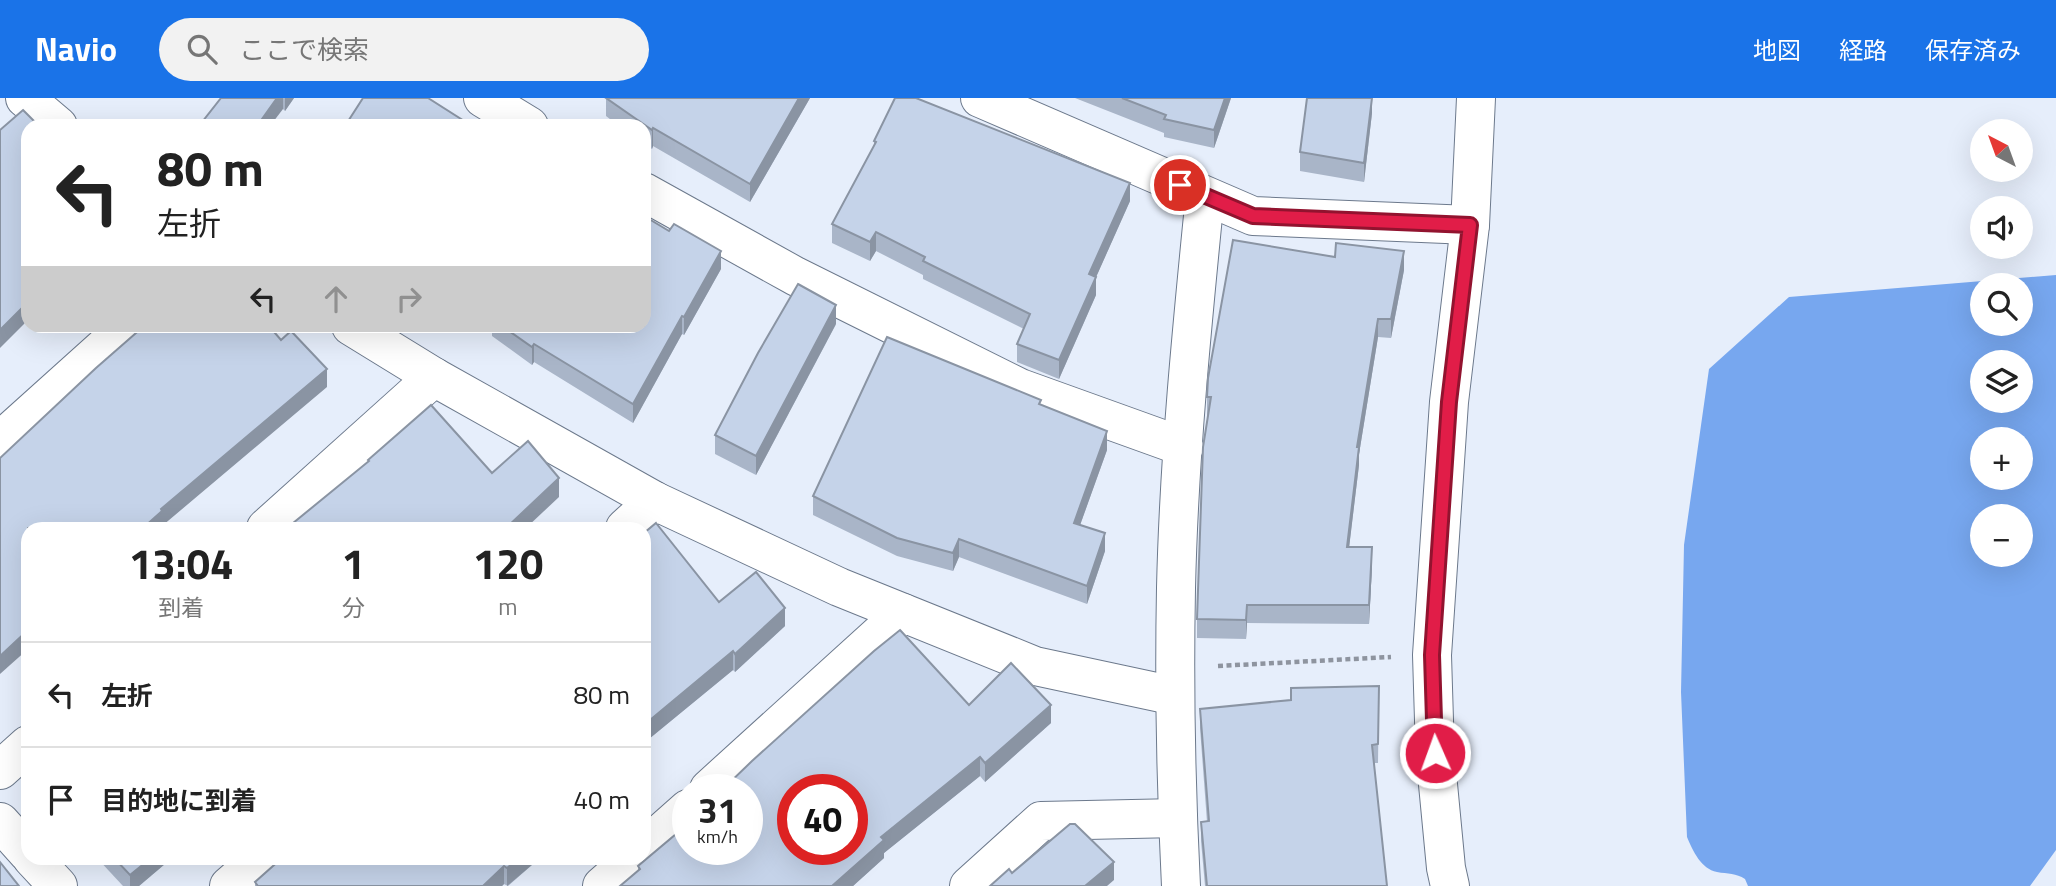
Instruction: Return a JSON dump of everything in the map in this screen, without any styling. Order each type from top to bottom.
[{"type":"street","points":[[0,112],[14,98]]},
{"type":"street","points":[[25,98],[50,119]]},
{"type":"street","points":[[483,98],[518,119]]},
{"type":"street","points":[[980,98],[1253,216],[1470,225]]},
{"type":"street","points":[[1450,886],[1435,753],[1432,655],[1449,402],[1470,225],[1476,98]]},
{"type":"street","points":[[651,196],[795,276],[1020,388],[1184,447]]},
{"type":"street","points":[[1181,886],[1175,682],[1176,585],[1189,357],[1205,196]]},
{"type":"street","points":[[0,441],[120,333]]},
{"type":"street","points":[[362,333],[434,377],[655,501],[839,587],[1035,666],[1175,682]]},
{"type":"street","points":[[273,522],[434,377]]},
{"type":"street","points":[[632,522],[655,501]]},
{"type":"street","points":[[726,774],[903,613]]},
{"type":"street","points":[[0,770],[21,751]]},
{"type":"street","points":[[969,886],[1041,821],[1178,818]]},
{"type":"street","points":[[0,822],[21,845]]},
{"type":"street","points":[[651,842],[672,823]]},
{"type":"street","points":[[38,865],[58,886]]},
{"type":"street","points":[[229,886],[253,865]]},
{"type":"street","points":[[602,886],[626,865]]},
{"type":"path","points":[[1175,682],[1432,655]]},
{"type":"water","points":[[2056,275],[2056,850],[2030,886],[1748,886],[1742,877],[1706,867],[1695,853],[1687,837],[1681,692],[1684,545],[1709,369],[1789,297],[1970,282],[1970,336],[2033,336],[2033,277]]},
{"type":"building","points":[[221,98],[277,98],[262,119],[204,119]]},
{"type":"building","points":[[363,98],[428,98],[461,119],[350,119]]},
{"type":"building","points":[[606,98],[799,98],[750,184],[653,128],[652,130],[651,119],[636,119]]},
{"type":"building","points":[[895,98],[916,98],[1130,183],[1089,274],[1096,277],[1059,360],[1017,344],[1030,314],[923,261],[925,257],[876,232],[870,242],[832,224],[876,142],[874,141]]},
{"type":"building","points":[[1122,98],[1225,98],[1214,130],[1164,119],[1166,115]]},
{"type":"building","points":[[1307,98],[1372,98],[1364,163],[1300,152]]},
{"type":"building","points":[[23,110],[32,119],[21,119],[21,309],[0,330],[0,130]]},
{"type":"building","points":[[651,220],[669,231],[674,224],[721,251],[633,404],[534,344],[532,347],[512,333],[651,333]]},
{"type":"building","points":[[1233,240],[1335,257],[1336,243],[1404,251],[1391,319],[1378,319],[1357,447],[1347,547],[1372,547],[1369,605],[1247,605],[1246,620],[1197,619],[1203,447],[1211,397],[1207,397],[1208,378]]},
{"type":"building","points":[[798,284],[836,305],[756,456],[715,435]]},
{"type":"building","points":[[136,333],[275,333],[281,340],[293,333],[327,369],[161,509],[150,522],[21,522],[21,636],[0,656],[0,458]]},
{"type":"building","points":[[887,337],[1041,400],[1039,404],[1107,431],[1074,523],[1105,533],[1087,586],[959,539],[953,553],[897,538],[813,496]]},
{"type":"building","points":[[431,405],[492,473],[528,441],[559,478],[512,522],[294,522]]},
{"type":"building","points":[[656,523],[719,602],[756,572],[785,608],[735,654],[733,651],[651,719],[651,527]]},
{"type":"building","points":[[900,630],[969,705],[1011,663],[1051,705],[985,763],[980,757],[881,837],[884,840],[868,854],[868,774],[777,774],[777,865],[856,865],[832,886],[620,886],[640,869],[639,865],[651,865],[651,855],[672,837],[672,865],[763,865],[763,774],[739,774]]},
{"type":"building","points":[[1379,686],[1378,744],[1372,745],[1387,886],[1207,886],[1201,822],[1209,821],[1200,709],[1291,700],[1291,688]]},
{"type":"building","points":[[1070,824],[1075,824],[1114,862],[1085,886],[990,886],[1009,869],[1012,873]]},
{"type":"building","points":[[0,862],[19,886],[0,886]]},
{"type":"building","points":[[121,865],[142,865],[130,875]]},
{"type":"building","points":[[274,865],[511,865],[507,868],[504,866],[483,886],[258,886],[255,882]]},
{"type":"route","points":[[1180,185],[1253,216],[1470,225],[1449,402],[1432,655],[1435,753]]}]
